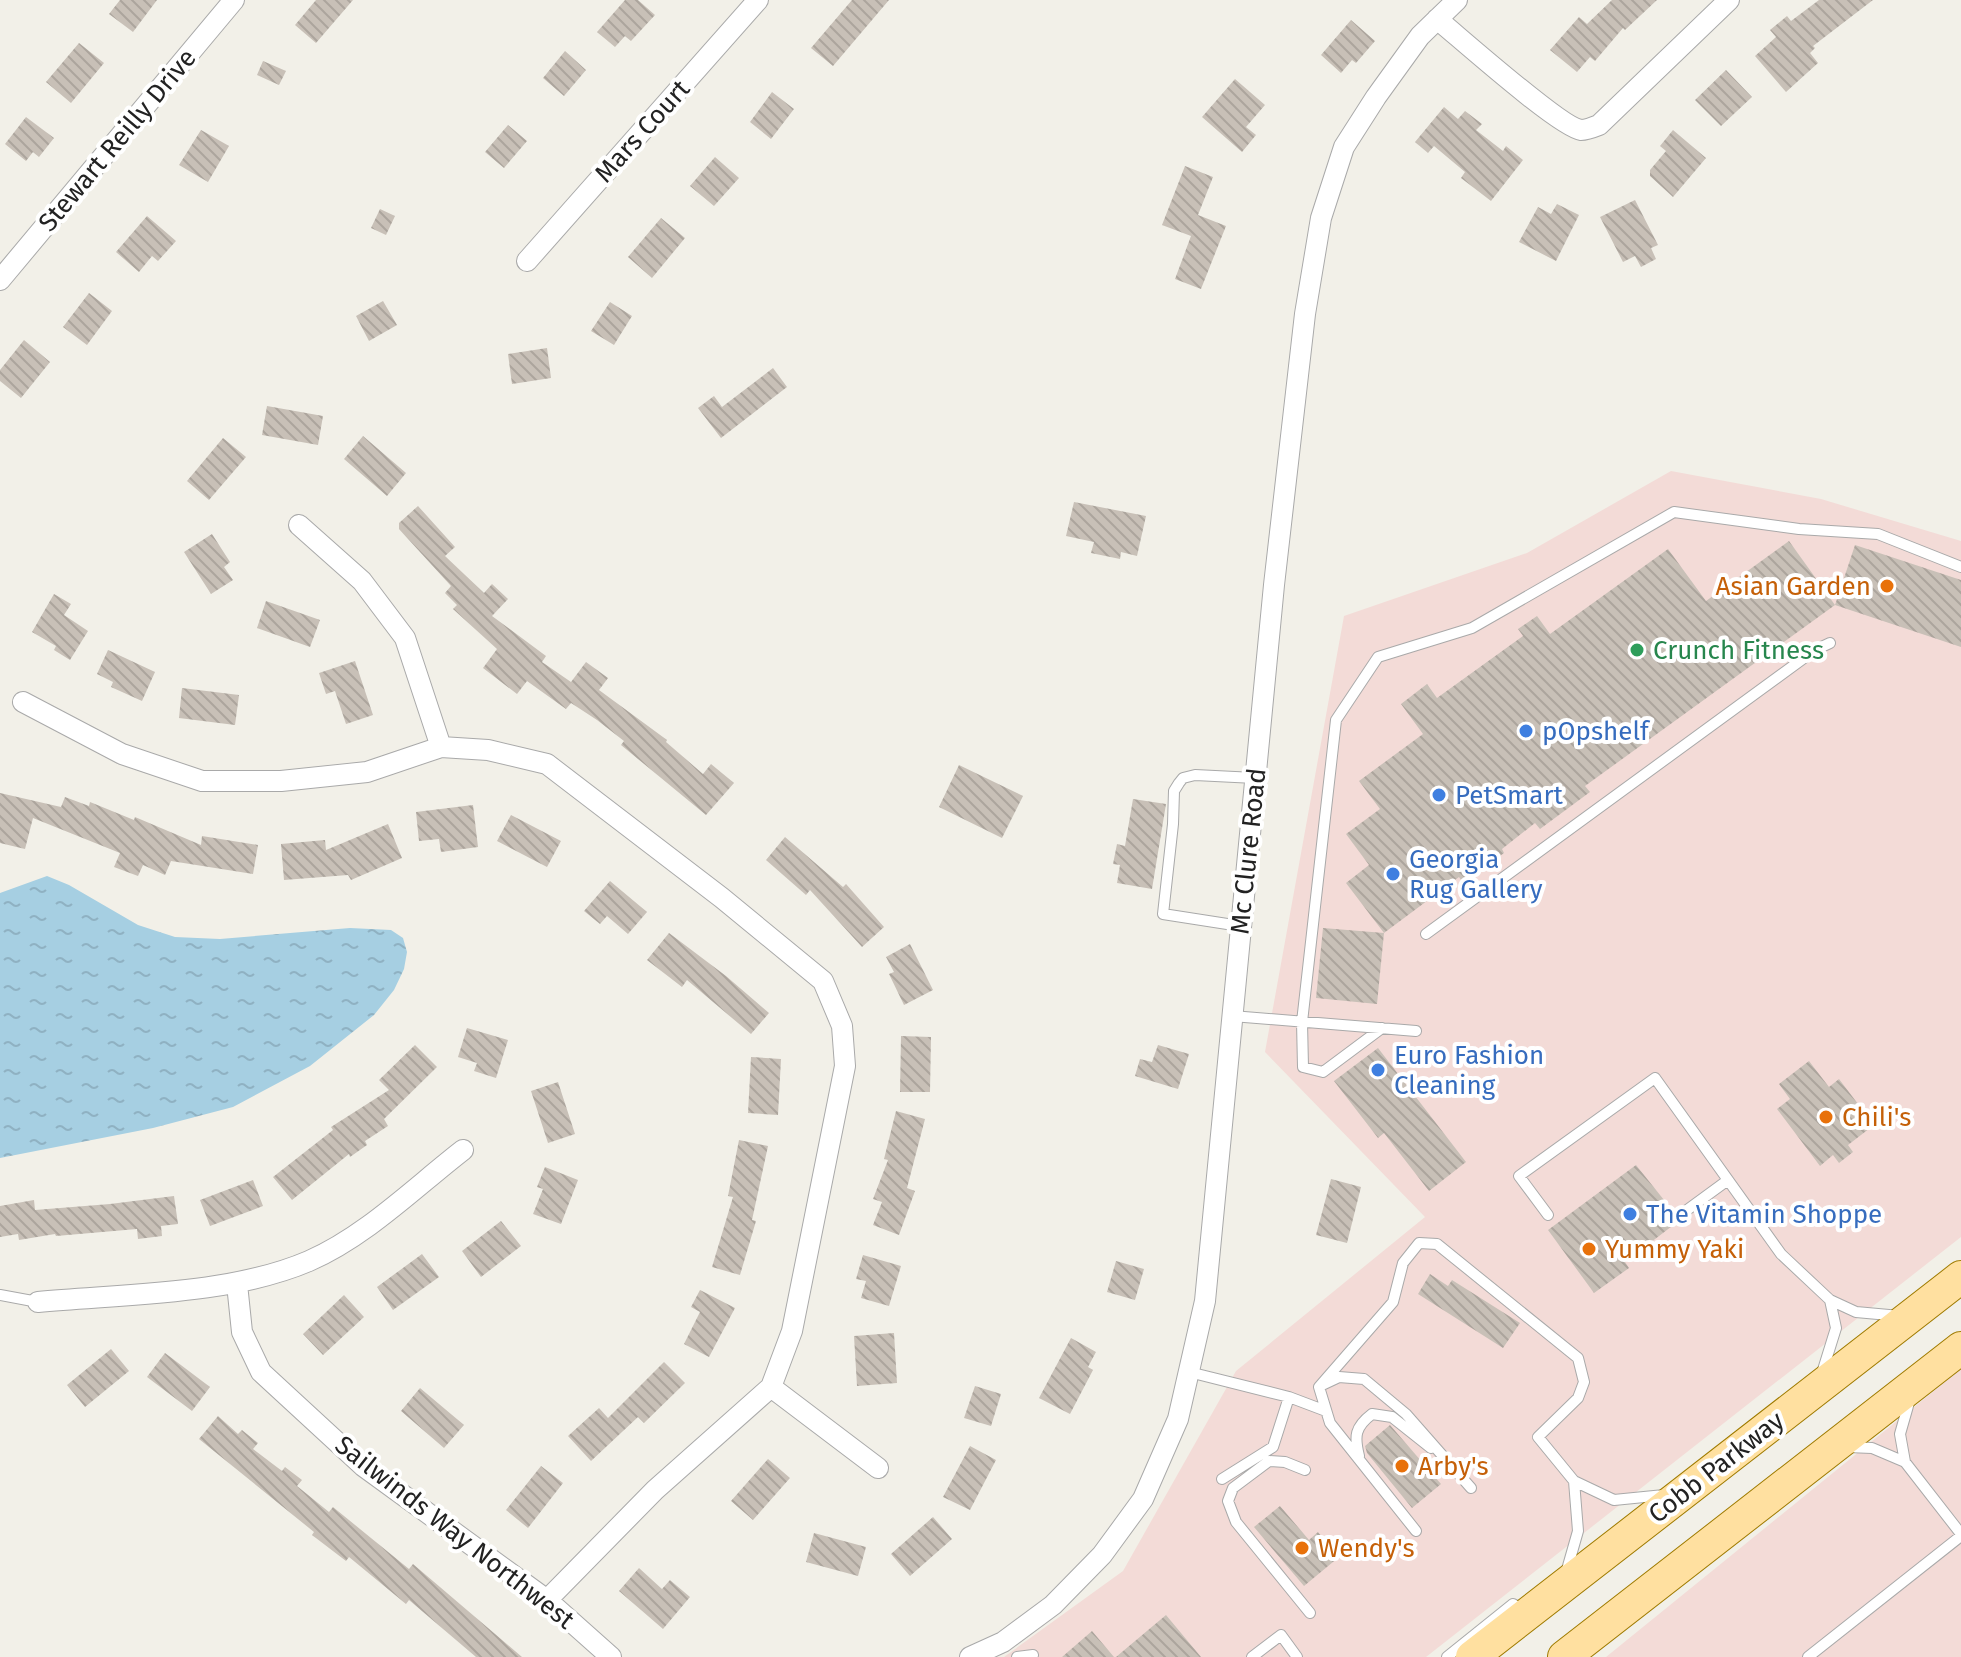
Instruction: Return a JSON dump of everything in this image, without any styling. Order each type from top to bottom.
[{"type":"main road","name":"Cobb Parkway","points":[[1472,1657],[1961,1277]]},
{"type":"main road","points":[[1564,1657],[1961,1348]]},
{"type":"street","name":"Stewart Reilly Drive","points":[[0,280],[234,0]]},
{"type":"street","name":"Mars Court","points":[[527,261],[758,0]]},
{"type":"street","name":"Mc Clure Road","points":[[970,1657],[1003,1642],[1053,1605],[1102,1555],[1143,1499],[1178,1419],[1205,1301],[1240,926],[1303,329],[1321,218],[1344,147],[1420,36],[1457,0]]},
{"type":"street","points":[[1437,19],[1541,106],[1581,130],[1599,125],[1729,0]]},
{"type":"street","points":[[299,525],[362,581],[405,638],[441,747]]},
{"type":"street","points":[[23,702],[122,754],[202,781],[281,781],[367,772],[441,747],[488,750],[547,764],[722,898],[823,981],[842,1026],[845,1066],[792,1331],[771,1387],[655,1490],[547,1600]]},
{"type":"street","points":[[38,1302],[237,1284],[309,1261],[359,1233],[463,1150]]},
{"type":"street","name":"Sailwinds Way Northwest","points":[[237,1284],[242,1332],[261,1372],[363,1466],[547,1600],[611,1657]]},
{"type":"street","points":[[771,1387],[878,1468]]},
{"type":"lane","points":[[1382,1028],[1323,1072],[1303,1067],[1302,1022],[1336,720],[1378,657],[1472,628],[1674,512],[1799,529],[1878,534],[1961,567]]},
{"type":"lane","points":[[1426,934],[1815,650],[1830,643]]},
{"type":"lane","points":[[1240,926],[1163,914],[1173,824],[1172,803],[1174,791],[1183,778],[1206,775],[1255,778]]},
{"type":"lane","points":[[1232,1016],[1416,1031]]},
{"type":"lane","points":[[1548,1215],[1519,1176],[1655,1078],[1781,1254],[1830,1300],[1856,1312],[1910,1317]]},
{"type":"lane","points":[[1687,1210],[1728,1180]]},
{"type":"lane","points":[[1319,1387],[1393,1302],[1403,1263],[1410,1250],[1419,1243],[1437,1244],[1578,1358],[1584,1382],[1578,1398],[1538,1437],[1574,1481],[1614,1500],[1682,1493]]},
{"type":"lane","points":[[0,1295],[38,1302]]},
{"type":"lane","points":[[1818,1389],[1836,1328],[1830,1300]]},
{"type":"lane","points":[[1189,1372],[1289,1397],[1326,1411]]},
{"type":"lane","points":[[1319,1387],[1339,1377],[1364,1379],[1406,1414],[1471,1488]]},
{"type":"lane","points":[[1808,1657],[1961,1535],[1905,1462],[1900,1434],[1915,1384]]},
{"type":"lane","points":[[1319,1387],[1330,1423],[1416,1531]]},
{"type":"lane","points":[[1222,1479],[1273,1447],[1289,1397]]},
{"type":"lane","points":[[1361,1462],[1354,1438],[1358,1424],[1372,1414],[1392,1417],[1418,1440],[1443,1456]]},
{"type":"lane","points":[[1834,1447],[1872,1448],[1905,1462]]},
{"type":"lane","points":[[1305,1470],[1285,1462],[1269,1461],[1233,1488],[1228,1501],[1236,1522],[1310,1613]]},
{"type":"lane","points":[[1561,1587],[1578,1531],[1574,1481]]},
{"type":"lane","points":[[1447,1657],[1513,1604],[1528,1613]]},
{"type":"lane","points":[[1252,1657],[1281,1635],[1297,1657]]},
{"type":"lane","points":[[1017,1657],[1035,1656]]},
{"type":"shaded area","points":[[1671,471],[1821,499],[1961,541],[1961,1237],[1426,1657],[1004,1657],[1123,1571],[1236,1371],[1425,1217],[1265,1052],[1344,616],[1527,553]]},
{"type":"shaded area","points":[[1961,1369],[1961,1657],[1606,1657]]},
{"type":"water","points":[[47,876],[69,885],[138,925],[175,937],[220,939],[350,928],[391,930],[403,938],[407,952],[404,969],[394,990],[374,1015],[310,1066],[233,1107],[153,1128],[0,1158],[0,893]]},
{"type":"building","points":[[120,0],[157,0],[133,32],[109,14]]},
{"type":"building","points":[[316,0],[353,0],[316,43],[295,25]]},
{"type":"building","points":[[625,0],[638,0],[655,15],[631,41],[625,36],[615,47],[597,32]]},
{"type":"building","points":[[852,0],[889,0],[833,66],[811,48]]},
{"type":"building","points":[[1612,0],[1657,0],[1625,30],[1623,28],[1595,61],[1590,57],[1577,72],[1550,50],[1579,17],[1587,24]]},
{"type":"building","points":[[1819,0],[1873,0],[1813,46],[1815,48],[1810,53],[1818,63],[1786,92],[1755,56],[1776,37],[1770,30],[1787,16],[1791,21]]},
{"type":"building","points":[[1351,20],[1375,41],[1356,63],[1352,60],[1341,73],[1321,55]]},
{"type":"building","points":[[79,43],[104,63],[71,103],[46,82]]},
{"type":"building","points":[[565,51],[586,70],[564,96],[543,78]]},
{"type":"building","points":[[263,61],[286,71],[279,85],[257,75]]},
{"type":"building","points":[[1726,70],[1752,97],[1721,126],[1695,100]]},
{"type":"building","points":[[1235,79],[1265,105],[1246,127],[1256,135],[1242,152],[1202,117]]},
{"type":"building","points":[[772,92],[794,109],[771,139],[750,122]]},
{"type":"building","points":[[1444,107],[1458,119],[1465,111],[1482,124],[1476,130],[1503,151],[1506,146],[1523,160],[1491,201],[1461,178],[1465,172],[1434,146],[1428,153],[1415,142]]},
{"type":"building","points":[[26,117],[54,138],[39,157],[33,152],[26,161],[5,144]]},
{"type":"building","points":[[508,125],[527,141],[504,168],[485,152]]},
{"type":"building","points":[[201,130],[229,146],[208,182],[179,165]]},
{"type":"building","points":[[1673,130],[1706,158],[1673,197],[1650,176],[1650,170],[1666,151],[1660,146]]},
{"type":"building","points":[[715,157],[739,178],[714,206],[690,186]]},
{"type":"building","points":[[1185,166],[1213,177],[1198,215],[1226,226],[1201,289],[1175,279],[1191,236],[1162,225]]},
{"type":"building","points":[[1635,200],[1658,245],[1651,248],[1656,259],[1641,267],[1635,256],[1623,262],[1600,217]]},
{"type":"building","points":[[1557,204],[1579,215],[1556,261],[1519,242],[1538,207],[1551,214]]},
{"type":"building","points":[[380,209],[395,216],[386,235],[371,228]]},
{"type":"building","points":[[147,216],[176,241],[158,261],[152,256],[139,272],[116,252]]},
{"type":"building","points":[[661,218],[685,238],[652,278],[628,257]]},
{"type":"building","points":[[89,293],[112,311],[87,345],[63,327]]},
{"type":"building","points":[[383,301],[397,325],[369,341],[356,316]]},
{"type":"building","points":[[610,302],[632,316],[614,345],[591,331]]},
{"type":"building","points":[[24,340],[50,362],[21,398],[0,381],[0,370]]},
{"type":"building","points":[[547,348],[551,378],[512,384],[508,354]]},
{"type":"building","points":[[773,368],[787,387],[721,438],[698,408],[714,396],[722,407]]},
{"type":"building","points":[[267,406],[323,416],[318,445],[262,435]]},
{"type":"building","points":[[363,436],[406,473],[387,496],[344,459]]},
{"type":"building","points":[[223,438],[246,457],[209,500],[187,481]]},
{"type":"building","points":[[1074,502],[1146,516],[1137,556],[1121,552],[1120,559],[1091,553],[1094,542],[1066,536]]},
{"type":"building","points":[[418,506],[455,547],[445,556],[484,593],[492,584],[508,599],[492,616],[546,656],[542,662],[571,682],[586,662],[608,678],[599,690],[667,740],[703,774],[711,764],[734,783],[706,815],[621,745],[624,741],[597,720],[571,703],[566,709],[527,681],[517,694],[483,668],[497,649],[453,609],[457,605],[445,593],[451,586],[399,529],[399,523]]},
{"type":"building","points":[[212,534],[230,562],[224,567],[233,580],[211,594],[184,552]]},
{"type":"building","points":[[1789,541],[1835,605],[1585,786],[1590,792],[1540,829],[1535,823],[1502,849],[1504,853],[1463,883],[1459,877],[1384,933],[1346,883],[1369,865],[1346,834],[1380,809],[1359,781],[1423,734],[1401,704],[1427,684],[1437,698],[1523,636],[1518,629],[1537,616],[1550,634],[1668,549],[1706,601]]},
{"type":"building","points":[[1855,545],[1961,580],[1961,647],[1835,605]]},
{"type":"building","points":[[54,594],[71,604],[64,615],[88,631],[70,660],[54,650],[56,646],[32,632]]},
{"type":"building","points":[[266,601],[320,620],[310,647],[257,628]]},
{"type":"building","points":[[108,650],[155,672],[142,701],[111,687],[113,682],[97,674]]},
{"type":"building","points":[[355,661],[373,715],[346,724],[335,691],[326,694],[319,673]]},
{"type":"building","points":[[182,688],[239,695],[235,725],[179,718]]},
{"type":"building","points":[[959,765],[1023,796],[1002,838],[939,807]]},
{"type":"building","points":[[0,793],[61,807],[65,797],[89,806],[90,802],[201,845],[202,836],[258,845],[253,874],[171,861],[165,875],[143,865],[138,876],[114,867],[120,853],[33,818],[25,849],[0,843]]},
{"type":"building","points":[[1133,799],[1166,804],[1152,889],[1117,883],[1120,865],[1113,864],[1117,844],[1125,846]]},
{"type":"building","points":[[473,805],[478,847],[441,852],[439,839],[419,841],[416,812]]},
{"type":"building","points":[[511,815],[561,841],[547,867],[497,841]]},
{"type":"building","points":[[388,824],[402,858],[351,880],[348,875],[284,880],[281,844],[325,840],[326,850]]},
{"type":"building","points":[[785,837],[843,887],[846,884],[884,927],[862,947],[810,890],[806,895],[766,860]]},
{"type":"building","points":[[610,881],[647,912],[628,934],[607,916],[600,924],[584,911]]},
{"type":"building","points":[[1323,928],[1384,933],[1377,1004],[1316,998]]},
{"type":"building","points":[[669,933],[769,1013],[751,1034],[687,980],[682,987],[647,960]]},
{"type":"building","points":[[910,944],[933,990],[904,1005],[889,974],[894,972],[886,957]]},
{"type":"building","points":[[467,1028],[508,1040],[496,1078],[474,1071],[477,1063],[458,1057]]},
{"type":"building","points":[[901,1036],[931,1037],[930,1092],[900,1092]]},
{"type":"building","points":[[415,1045],[437,1067],[384,1119],[388,1126],[292,1200],[273,1177],[333,1130],[331,1127],[389,1090],[379,1080]]},
{"type":"building","points":[[1158,1045],[1189,1054],[1178,1089],[1135,1076],[1140,1059],[1152,1062]]},
{"type":"building","points":[[1378,1048],[1466,1162],[1429,1191],[1384,1133],[1378,1138],[1334,1081]]},
{"type":"building","points":[[751,1057],[781,1059],[778,1115],[748,1113]]},
{"type":"building","name":"Chili's","points":[[1809,1061],[1829,1087],[1839,1079],[1874,1125],[1848,1145],[1853,1152],[1839,1163],[1833,1155],[1820,1166],[1777,1109],[1790,1099],[1779,1084]]},
{"type":"building","points":[[558,1082],[575,1134],[548,1143],[531,1091]]},
{"type":"building","points":[[896,1111],[925,1119],[907,1188],[915,1191],[899,1235],[873,1225],[882,1202],[873,1199],[888,1160],[884,1159]]},
{"type":"building","points":[[739,1140],[768,1146],[752,1220],[756,1221],[740,1275],[712,1267],[733,1197],[728,1196]]},
{"type":"building","points":[[1636,1165],[1680,1220],[1625,1262],[1629,1268],[1594,1293],[1548,1230]]},
{"type":"building","points":[[545,1167],[578,1180],[561,1224],[533,1214],[543,1189],[537,1187]]},
{"type":"building","points":[[1331,1179],[1361,1187],[1347,1243],[1316,1235]]},
{"type":"building","points":[[253,1180],[263,1206],[210,1226],[200,1200]]},
{"type":"building","points":[[174,1196],[178,1224],[161,1226],[162,1236],[138,1239],[137,1229],[55,1234],[19,1240],[18,1234],[0,1237],[0,1206],[34,1200],[35,1210]]},
{"type":"building","points":[[501,1221],[521,1246],[481,1277],[462,1251]]},
{"type":"building","points":[[422,1254],[439,1277],[393,1310],[377,1287]]},
{"type":"building","points":[[863,1255],[901,1266],[889,1306],[861,1298],[866,1281],[856,1279]]},
{"type":"building","points":[[1116,1261],[1144,1269],[1135,1300],[1107,1292]]},
{"type":"building","points":[[1430,1274],[1448,1286],[1452,1280],[1520,1323],[1503,1348],[1418,1294]]},
{"type":"building","points":[[700,1290],[735,1308],[709,1357],[684,1344],[700,1312],[691,1307]]},
{"type":"building","points":[[344,1295],[364,1317],[323,1355],[303,1334]]},
{"type":"building","points":[[894,1333],[897,1383],[857,1386],[854,1336]]},
{"type":"building","points":[[1071,1338],[1096,1352],[1088,1367],[1093,1370],[1070,1414],[1039,1398]]},
{"type":"building","points":[[111,1349],[129,1371],[85,1407],[67,1385]]},
{"type":"building","points":[[165,1353],[210,1387],[192,1411],[147,1377]]},
{"type":"building","points":[[664,1362],[685,1383],[644,1423],[638,1417],[591,1461],[568,1436],[599,1408],[608,1418]]},
{"type":"building","points":[[975,1386],[1001,1394],[991,1426],[964,1418]]},
{"type":"building","points":[[420,1388],[464,1425],[444,1448],[401,1411]]},
{"type":"building","points":[[218,1416],[238,1434],[242,1430],[258,1443],[253,1449],[282,1471],[285,1467],[302,1480],[297,1486],[329,1512],[333,1507],[409,1569],[413,1564],[522,1657],[476,1657],[409,1600],[406,1604],[349,1557],[346,1561],[312,1535],[314,1532],[199,1439]]},
{"type":"building","name":"Arby's","points":[[1390,1425],[1441,1484],[1412,1508],[1367,1453],[1365,1446]]},
{"type":"building","points":[[970,1446],[996,1460],[970,1510],[943,1497]]},
{"type":"building","points":[[768,1459],[790,1478],[753,1520],[731,1501]]},
{"type":"building","points":[[541,1466],[563,1483],[528,1528],[506,1510]]},
{"type":"building","name":"Wendy's","points":[[1280,1506],[1309,1540],[1318,1532],[1339,1557],[1304,1586],[1254,1527]]},
{"type":"building","points":[[933,1517],[952,1539],[910,1576],[891,1554]]},
{"type":"building","points":[[814,1533],[866,1547],[858,1576],[806,1562]]},
{"type":"building","points":[[639,1568],[662,1589],[670,1580],[690,1597],[663,1629],[619,1591]]},
{"type":"building","points":[[1166,1615],[1201,1657],[1116,1657]]},
{"type":"building","points":[[1092,1631],[1114,1657],[1062,1657]]},
{"type":"place","name":"Asian Garden","points":[[1887,586]]},
{"type":"place","name":"Crunch Fitness","points":[[1637,650]]},
{"type":"place","name":"pOpshelf","points":[[1526,731]]},
{"type":"place","name":"PetSmart","points":[[1439,795]]},
{"type":"place","name":"Georgia Rug Gallery","points":[[1393,874]]},
{"type":"place","name":"Euro Fashion Cleaning","points":[[1378,1070]]},
{"type":"place","name":"Chili's","points":[[1826,1117]]},
{"type":"place","name":"The Vitamin Shoppe","points":[[1630,1214]]},
{"type":"place","name":"Yummy Yaki","points":[[1589,1249]]},
{"type":"place","name":"Arby's","points":[[1402,1466]]},
{"type":"place","name":"Wendy's","points":[[1302,1548]]}]
